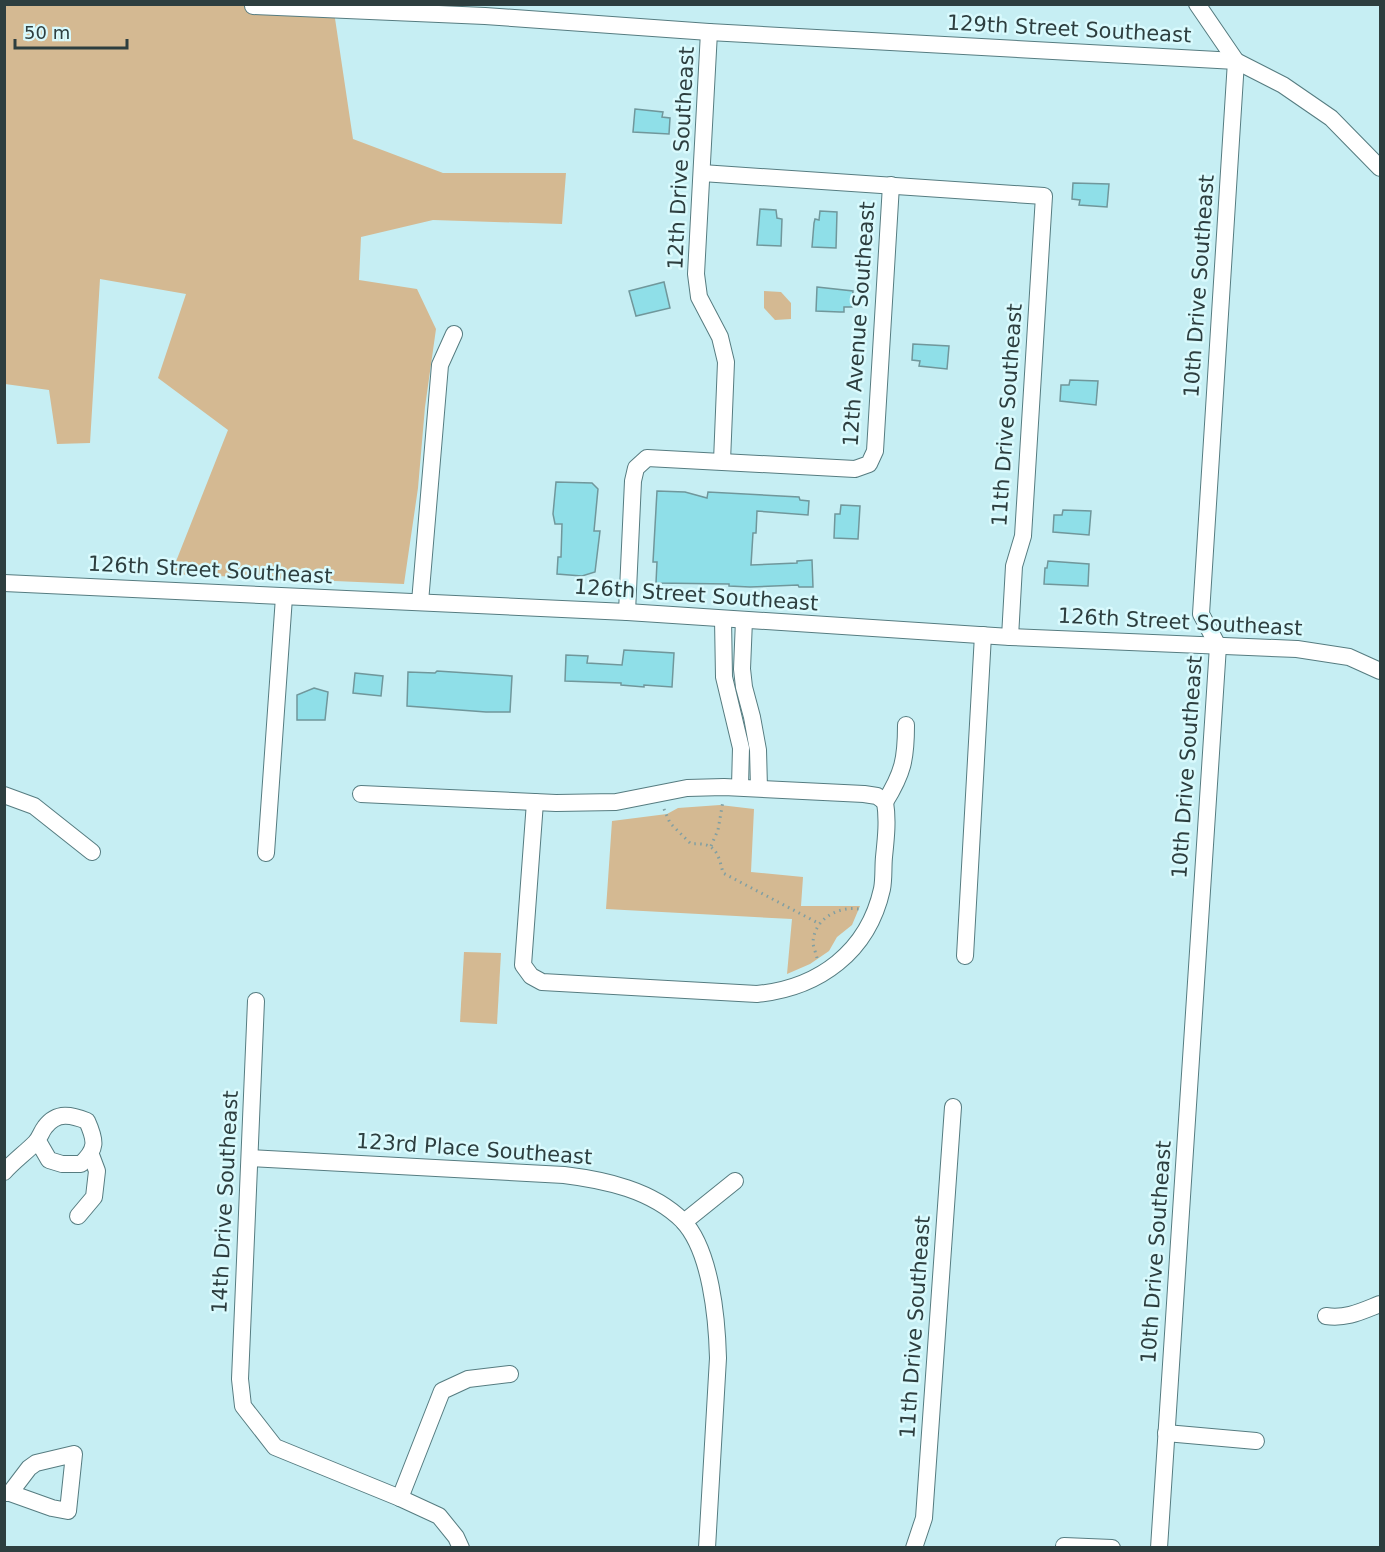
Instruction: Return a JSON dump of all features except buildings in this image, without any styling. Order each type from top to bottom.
[{"type":"street","points":[[1197,4],[1236,61],[1283,85],[1331,118],[1380,168]]},
{"type":"street","name":"129th Street Southeast","points":[[253,6],[485,10],[709,32],[1236,61]]},
{"type":"street","name":"12th Drive Southeast","points":[[709,32],[696,274],[699,297],[720,337],[726,362],[722,461]]},
{"type":"street","name":"10th Drive Southeast","points":[[1159,1548],[1218,646],[1201,614],[1236,61]]},
{"type":"street","points":[[702,173],[891,185]]},
{"type":"street","name":"11th Drive Southeast","points":[[891,185],[1044,196],[1023,536],[1014,566],[1010,637]]},
{"type":"street","name":"12th Avenue Southeast","points":[[722,461],[855,469],[869,464],[875,451],[891,185]]},
{"type":"street","points":[[420,602],[440,365],[454,334]]},
{"type":"street","points":[[627,612],[633,481],[636,468],[647,458],[722,461]]},
{"type":"street","name":"126th Street Southeast","points":[[4,583],[627,612],[1010,637],[1297,649],[1349,657],[1380,671]]},
{"type":"street","points":[[266,853],[284,597]]},
{"type":"street","points":[[723,619],[724,677],[741,748],[732,787]]},
{"type":"street","points":[[744,621],[742,669],[757,742],[759,788]]},
{"type":"street","points":[[965,956],[969,918],[983,635]]},
{"type":"street","points":[[535,802],[523,966],[531,976],[543,982],[554,983],[757,994],[778,992],[804,984],[833,968],[855,945],[871,921],[882,888],[887,817],[885,802],[898,780],[906,753],[906,725]]},
{"type":"street","points":[[361,794],[535,802],[616,802],[687,788],[732,787],[864,794],[877,796],[885,802]]},
{"type":"street","points":[[4,795],[34,806],[92,852]]},
{"type":"street","name":"14th Drive Southeast","points":[[256,1001],[240,1379],[243,1406],[275,1447],[400,1497]]},
{"type":"street","name":"11th Drive Southeast","points":[[914,1548],[924,1518],[953,1107]]},
{"type":"street","points":[[4,1172],[38,1141],[46,1125],[57,1117],[70,1114],[87,1121],[95,1138],[91,1155],[97,1171],[94,1197],[78,1216]]},
{"type":"street","points":[[38,1141],[49,1160],[62,1164],[81,1164],[91,1155]]},
{"type":"street","name":"123rd Place Southeast","points":[[250,1158],[564,1175],[599,1179],[640,1193],[684,1222]]},
{"type":"street","points":[[707,1548],[718,1358],[717,1329],[714,1303],[706,1270],[700,1251],[684,1222],[735,1181]]},
{"type":"street","points":[[1326,1316],[1340,1318],[1351,1316],[1380,1304]]},
{"type":"street","points":[[461,1548],[456,1537],[439,1516],[400,1497],[442,1390],[468,1379],[510,1374]]},
{"type":"street","points":[[1166,1432],[1256,1441]]},
{"type":"street","points":[[1064,1546],[1112,1548]]},
{"type":"path","points":[[711,846],[732,787]]},
{"type":"path","points":[[657,794],[670,823],[691,844],[703,843],[711,846],[719,856],[723,873],[820,924]]},
{"type":"path","points":[[824,973],[817,959],[813,942],[820,924],[832,913],[848,908],[874,913]]},
{"type":"shaded area","points":[[5,5],[333,5],[353,139],[443,173],[566,173],[562,224],[433,220],[361,237],[359,280],[417,289],[436,329],[425,407],[418,488],[404,584],[171,574],[228,430],[158,378],[186,294],[100,279],[90,443],[57,444],[49,390],[5,384]]},
{"type":"shaded area","points":[[764,291],[781,292],[791,303],[791,319],[775,320],[764,308]]},
{"type":"shaded area","points":[[720,805],[754,809],[751,872],[803,877],[801,906],[860,906],[852,925],[837,937],[829,951],[810,964],[787,974],[792,919],[606,909],[612,821],[667,814],[678,808]]},
{"type":"shaded area","points":[[464,952],[501,953],[497,1024],[460,1022]]}]
